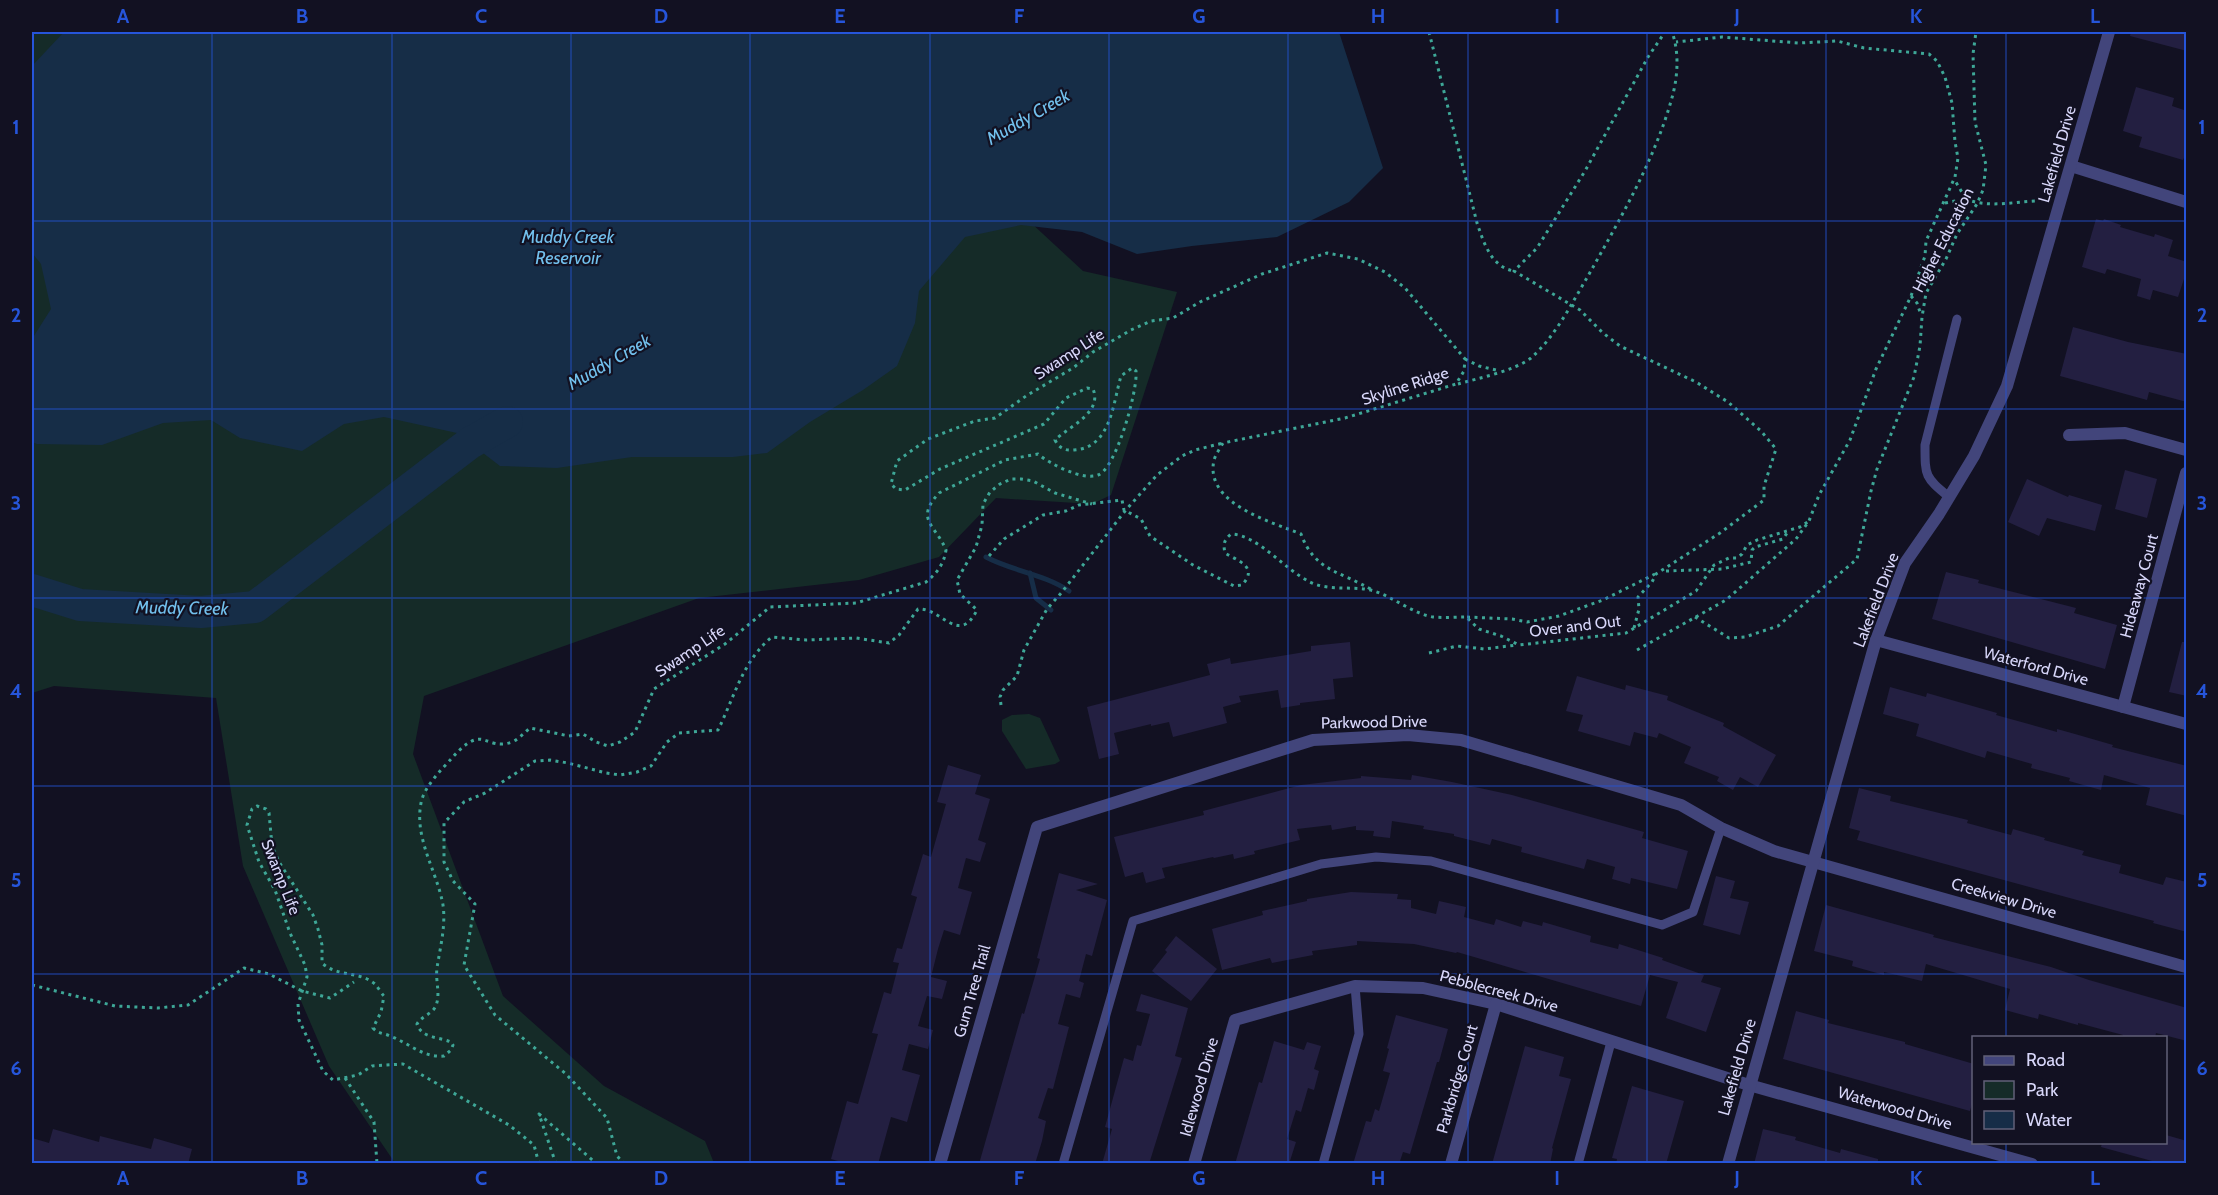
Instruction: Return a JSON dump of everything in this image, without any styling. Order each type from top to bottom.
[{"type":"street","name":"Lakefield Drive","points":[[1728,1164],[1876,640],[1905,563],[1974,456],[2007,386],[2109,32]]},
{"type":"street","points":[[2071,166],[2187,202]]},
{"type":"street","points":[[2069,435],[2125,433],[2187,450]]},
{"type":"street","name":"Hideaway Court","points":[[2123,707],[2187,473]]},
{"type":"street","name":"Waterford Drive","points":[[1876,640],[2187,724]]},
{"type":"street","name":"Parkwood Drive","points":[[1037,827],[1313,740],[1408,735],[1461,740],[1670,801],[1721,828],[1774,851],[1812,860]]},
{"type":"street","name":"Gum Tree Trail","points":[[940,1164],[1037,827]]},
{"type":"street","name":"Creekview Drive","points":[[1812,860],[2187,967]]},
{"type":"street","name":"Pebblecreek Drive","points":[[1235,1020],[1354,986],[1423,988],[1496,1004],[1749,1085]]},
{"type":"street","name":"Parkbridge Court","points":[[1451,1164],[1496,1004]]},
{"type":"street","name":"Idlewood Drive","points":[[1194,1164],[1235,1020]]},
{"type":"street","name":"Waterwood Drive","points":[[1749,1085],[2032,1164]]},
{"type":"lane","points":[[1949,497],[1929,480],[1925,465],[1925,445],[1957,320]]},
{"type":"lane","points":[[1063,1164],[1133,921],[1321,864],[1376,857],[1431,861],[1662,926],[1693,912],[1721,828]]},
{"type":"lane","points":[[1323,1164],[1359,1034],[1354,986]]},
{"type":"lane","points":[[1578,1164],[1611,1042]]},
{"type":"path","points":[[1223,443],[1214,460],[1214,475],[1230,501],[1255,516],[1301,534],[1306,549],[1322,566],[1432,617],[1512,619],[1527,622],[1559,616],[1603,600],[1664,570],[1720,533],[1764,500],[1764,486],[1776,449],[1751,421],[1728,402],[1696,382],[1620,346],[1580,310],[1514,271],[1504,269],[1486,249],[1477,223],[1429,32]]},
{"type":"path","points":[[1514,271],[1538,248],[1585,171],[1648,57],[1665,32]]},
{"type":"path","points":[[1456,384],[1529,360],[1571,305],[1641,176],[1665,121],[1676,72],[1676,42],[1672,32]]},
{"type":"path","name":"Higher Education","points":[[1695,617],[1729,638],[1745,637],[1778,626],[1857,559],[1877,469],[1914,377],[1926,293],[1983,190],[1986,165],[1975,122],[1973,54],[1976,32]]},
{"type":"path","points":[[1637,650],[1726,600],[1796,539],[1809,521],[1819,495],[1850,440],[1876,369],[1911,296],[1925,256],[1926,241],[1945,203],[1954,179],[1958,158],[1952,103],[1945,77],[1937,61],[1929,54],[1864,48],[1837,41],[1799,43],[1722,37],[1676,42]]},
{"type":"path","points":[[1954,179],[1965,199]]},
{"type":"path","points":[[1945,203],[1965,199],[1977,204],[2001,205],[2009,202],[2036,201]]},
{"type":"path","name":"Skyline Ridge","points":[[1001,705],[1000,697],[1003,690],[1017,676],[1024,650],[1048,608],[1125,511],[1157,475],[1182,456],[1223,443],[1345,418],[1456,384],[1464,371],[1465,359],[1412,295],[1385,272],[1358,259],[1327,253],[1262,274],[1168,319]]},
{"type":"path","points":[[1911,296],[1917,303],[1922,317]]},
{"type":"path","name":"Swamp Life","points":[[345,1078],[333,1080],[323,1071],[299,1020],[298,1004],[306,977],[305,965],[290,933],[275,890],[259,861],[247,825],[252,809],[257,806],[266,809],[269,813],[272,846],[279,862],[313,915],[322,945],[322,963],[329,970],[365,979],[376,985],[384,996],[381,1012],[373,1028],[376,1032],[393,1037],[417,1051],[437,1057],[444,1056],[451,1050],[453,1045],[451,1042],[425,1034],[417,1028],[417,1024],[434,1010],[438,997],[436,970],[443,923],[441,898],[420,831],[421,802],[433,781],[452,757],[470,740],[483,738],[495,743],[507,743],[514,741],[530,728],[569,736],[583,734],[608,746],[620,742],[635,732],[654,689],[725,644],[770,607],[856,603],[926,582],[944,561],[946,550],[927,519],[932,500],[939,493],[1005,460],[1038,454],[1046,461],[1068,471],[1088,477],[1100,475],[1106,469],[1118,446],[1136,392],[1136,371],[1132,368],[1121,376],[1115,407],[1103,433],[1090,445],[1077,450],[1067,450],[1058,446],[1055,440],[1085,417],[1094,404],[1096,395],[1094,389],[1087,388],[1066,398],[1044,424],[940,469],[905,489],[896,489],[891,484],[897,461],[928,439],[975,421],[995,418],[1111,341],[1151,321],[1168,319]]},
{"type":"path","points":[[1465,359],[1479,366],[1500,371]]},
{"type":"path","points":[[625,1164],[617,1156],[607,1118],[566,1074],[495,1015],[464,965],[475,904],[453,880],[444,862],[444,823],[464,802],[485,793],[535,761],[559,762],[620,775],[651,766],[667,742],[679,734],[718,730],[749,664],[756,652],[772,637],[815,640],[856,638],[889,644],[918,609],[925,609],[953,625],[962,626],[972,620],[977,610],[960,594],[957,580],[976,547],[982,525],[983,504],[990,492],[1000,484],[1011,479],[1033,481],[1055,493],[1092,504]]},
{"type":"path","points":[[989,556],[1004,539],[1043,515],[1066,511],[1079,505],[1122,500],[1125,511],[1141,519],[1150,536],[1193,565],[1233,586],[1242,585],[1249,574],[1243,563],[1225,553],[1223,546],[1225,540],[1231,534],[1237,534],[1252,540],[1312,583],[1347,590],[1372,590]]},
{"type":"path","name":"Over and Out","points":[[1466,617],[1479,629],[1519,645],[1626,633],[1696,591],[1714,565],[1737,558],[1747,545],[1756,540],[1800,527],[1809,521]]},
{"type":"path","points":[[1664,570],[1710,570],[1736,567],[1751,562],[1752,550],[1755,547],[1784,539],[1790,530]]},
{"type":"path","points":[[1634,628],[1639,609],[1638,597],[1656,574]]},
{"type":"path","points":[[1507,646],[1509,640]]},
{"type":"path","points":[[1429,653],[1457,645],[1484,649],[1519,645]]},
{"type":"path","points":[[32,986],[115,1006],[159,1008],[188,1005],[244,968],[269,974],[302,991],[330,998],[354,982]]},
{"type":"path","points":[[377,1164],[374,1122],[345,1078],[358,1075],[372,1066],[403,1064],[509,1125],[534,1145],[539,1164]]},
{"type":"path","points":[[556,1164],[540,1114],[597,1164]]},
{"type":"green space","points":[[32,32],[825,32],[1083,271],[1177,292],[1111,495],[1092,504],[996,498],[939,557],[859,580],[699,598],[424,696],[413,754],[503,996],[604,1086],[705,1141],[714,1163],[395,1163],[329,1066],[243,866],[216,698],[54,686],[32,693]]},
{"type":"green space","points":[[1029,714],[1040,718],[1060,761],[1055,764],[1026,769],[1002,731],[1002,720],[1012,715]]},
{"type":"water","name":"Muddy Creek Reservoir","points":[[64,32],[1339,32],[1383,168],[1349,202],[1277,237],[1137,254],[1082,232],[1021,225],[965,237],[919,291],[915,323],[897,366],[810,422],[767,453],[733,457],[632,457],[557,468],[500,466],[457,433],[384,417],[344,424],[302,451],[240,438],[211,420],[163,423],[102,445],[37,444],[32,442],[32,339],[51,309],[41,264],[32,253],[32,66]]},
{"type":"building","points":[[2131,32],[2187,32],[2187,51],[2130,36]]},
{"type":"building","points":[[2136,87],[2174,98],[2172,106],[2187,111],[2187,151],[2183,160],[2139,147],[2142,137],[2123,131]]},
{"type":"building","points":[[2096,219],[2103,221],[2104,219],[2121,225],[2120,227],[2154,237],[2155,234],[2173,240],[2168,256],[2187,262],[2187,270],[2178,297],[2153,290],[2150,300],[2137,296],[2141,279],[2107,269],[2105,274],[2082,267]]},
{"type":"building","points":[[2073,327],[2128,342],[2187,354],[2187,402],[2149,392],[2147,400],[2060,376]]},
{"type":"building","points":[[2125,470],[2157,479],[2147,518],[2115,509]]},
{"type":"building","points":[[2027,479],[2068,497],[2069,495],[2102,505],[2095,531],[2047,518],[2039,536],[2008,522]]},
{"type":"building","points":[[1946,572],[1979,580],[1978,583],[2076,608],[2074,613],[2117,625],[2105,669],[1932,619]]},
{"type":"building","points":[[1350,642],[1353,677],[1333,679],[1335,699],[1300,703],[1300,705],[1281,708],[1278,690],[1239,696],[1241,702],[1223,707],[1227,723],[1173,737],[1169,722],[1114,733],[1119,754],[1099,759],[1087,707],[1210,675],[1207,664],[1230,658],[1231,664],[1311,651],[1311,646]]},
{"type":"building","points":[[2182,642],[2187,642],[2187,696],[2169,692]]},
{"type":"building","points":[[1577,676],[1625,690],[1626,685],[1668,696],[1667,700],[1724,723],[1723,726],[1776,755],[1758,787],[1740,777],[1733,790],[1717,781],[1719,777],[1684,763],[1691,747],[1659,733],[1657,738],[1634,732],[1630,746],[1578,731],[1583,715],[1566,711]]},
{"type":"building","points":[[1890,687],[1926,697],[1927,693],[1997,713],[1996,715],[2057,732],[2057,729],[2113,745],[2112,747],[2187,766],[2187,816],[2146,805],[2150,788],[2104,775],[2101,790],[2069,781],[2070,778],[2031,768],[2032,764],[1987,751],[1985,758],[1916,736],[1919,724],[1883,714]]},
{"type":"building","points":[[948,765],[981,775],[975,794],[990,799],[978,840],[986,843],[980,862],[966,858],[958,888],[972,892],[960,935],[944,930],[938,949],[931,977],[947,981],[942,999],[927,996],[918,1026],[933,1030],[928,1049],[909,1044],[902,1070],[920,1075],[907,1122],[891,1117],[878,1164],[848,1164],[831,1159],[847,1101],[858,1104],[878,1034],[872,1033],[884,992],[891,994],[899,963],[893,962],[897,948],[902,949],[917,897],[911,895],[923,854],[931,857],[946,804],[937,802]]},
{"type":"building","points":[[1412,775],[1512,795],[1644,832],[1642,838],[1688,851],[1677,889],[1631,878],[1630,884],[1612,879],[1615,867],[1587,859],[1584,869],[1521,852],[1522,847],[1492,839],[1490,845],[1454,836],[1454,834],[1423,829],[1424,826],[1392,821],[1390,838],[1373,836],[1374,831],[1356,830],[1356,826],[1332,830],[1331,825],[1297,829],[1300,840],[1254,851],[1255,854],[1234,859],[1233,854],[1213,857],[1162,868],[1165,878],[1146,883],[1143,872],[1125,877],[1114,837],[1204,815],[1203,811],[1301,785],[1361,778],[1361,776],[1411,780]]},
{"type":"building","points":[[1859,788],[1891,796],[1890,801],[1968,820],[1967,823],[2011,835],[2013,829],[2045,838],[2044,840],[2084,851],[2082,855],[2121,865],[2119,873],[2163,885],[2166,877],[2187,882],[2187,932],[1857,840],[1860,831],[1849,828]]},
{"type":"building","points":[[1059,873],[1098,884],[1076,890],[1107,900],[1092,956],[1086,954],[1079,981],[1084,983],[1080,998],[1066,994],[1058,1024],[1069,1027],[1053,1089],[1048,1088],[1038,1118],[1046,1121],[1042,1141],[1035,1164],[979,1164],[1022,1013],[1024,1014],[1040,959],[1037,958]]},
{"type":"building","points":[[1716,876],[1735,881],[1730,898],[1749,902],[1740,935],[1703,925]]},
{"type":"building","points":[[1351,892],[1398,894],[1397,899],[1411,900],[1411,908],[1436,914],[1439,901],[1466,907],[1464,917],[1494,925],[1496,919],[1521,927],[1523,921],[1542,926],[1543,922],[1591,936],[1590,942],[1618,949],[1619,944],[1663,958],[1662,960],[1704,975],[1701,982],[1721,988],[1706,1032],[1666,1018],[1678,982],[1650,975],[1641,1006],[1457,952],[1414,944],[1357,941],[1357,945],[1312,951],[1313,955],[1272,963],[1270,958],[1222,970],[1212,929],[1263,915],[1262,911],[1307,901],[1307,899]]},
{"type":"building","points":[[1826,905],[1934,935],[1933,937],[2051,967],[2187,1008],[2187,1041],[2156,1033],[2155,1036],[2123,1036],[2039,1014],[2038,1019],[2005,1010],[2010,989],[1926,964],[1922,981],[1884,972],[1884,975],[1852,966],[1853,961],[1814,951]]},
{"type":"building","points":[[1176,936],[1217,969],[1191,1001],[1152,971]]},
{"type":"building","points":[[1141,994],[1188,1008],[1175,1056],[1182,1058],[1149,1164],[1102,1164],[1112,1129],[1105,1127],[1124,1058],[1133,1061],[1137,1045],[1141,1046],[1150,1014],[1136,1011]]},
{"type":"building","points":[[1796,1011],[1829,1020],[1828,1023],[1905,1042],[1905,1044],[1972,1063],[1972,1104],[1970,1111],[1783,1059]]},
{"type":"building","points":[[1396,1015],[1448,1029],[1439,1062],[1437,1062],[1410,1154],[1403,1152],[1399,1164],[1353,1164],[1366,1121],[1371,1122],[1375,1109],[1379,1111],[1390,1073],[1383,1071]]},
{"type":"building","points":[[1274,1041],[1304,1050],[1307,1042],[1321,1046],[1314,1069],[1319,1071],[1314,1090],[1308,1088],[1301,1112],[1296,1110],[1287,1139],[1296,1142],[1289,1164],[1235,1164],[1259,1082],[1262,1083]]},
{"type":"building","points":[[1525,1046],[1564,1057],[1559,1076],[1571,1079],[1552,1148],[1550,1164],[1492,1164]]},
{"type":"building","points":[[1632,1086],[1684,1101],[1666,1164],[1616,1164],[1617,1159],[1612,1158]]},
{"type":"building","points":[[53,1129],[99,1142],[100,1136],[151,1149],[154,1138],[192,1149],[188,1164],[32,1164],[32,1138],[49,1143]]},
{"type":"building","points":[[1763,1129],[1796,1137],[1795,1140],[1840,1153],[1841,1149],[1878,1159],[1878,1164],[1754,1164]]},
{"type":"building","points":[[2167,1135],[2187,1141],[2187,1164],[2163,1164],[2101,1147],[2102,1144],[2167,1144]]},
{"type":"waterway","name":"Muddy Creek","points":[[32,590],[80,605],[201,612],[255,607],[470,443],[507,422]]},
{"type":"waterway","points":[[986,557],[1049,580],[1069,591]]},
{"type":"waterway","points":[[1030,573],[1036,598],[1051,610]]}]
